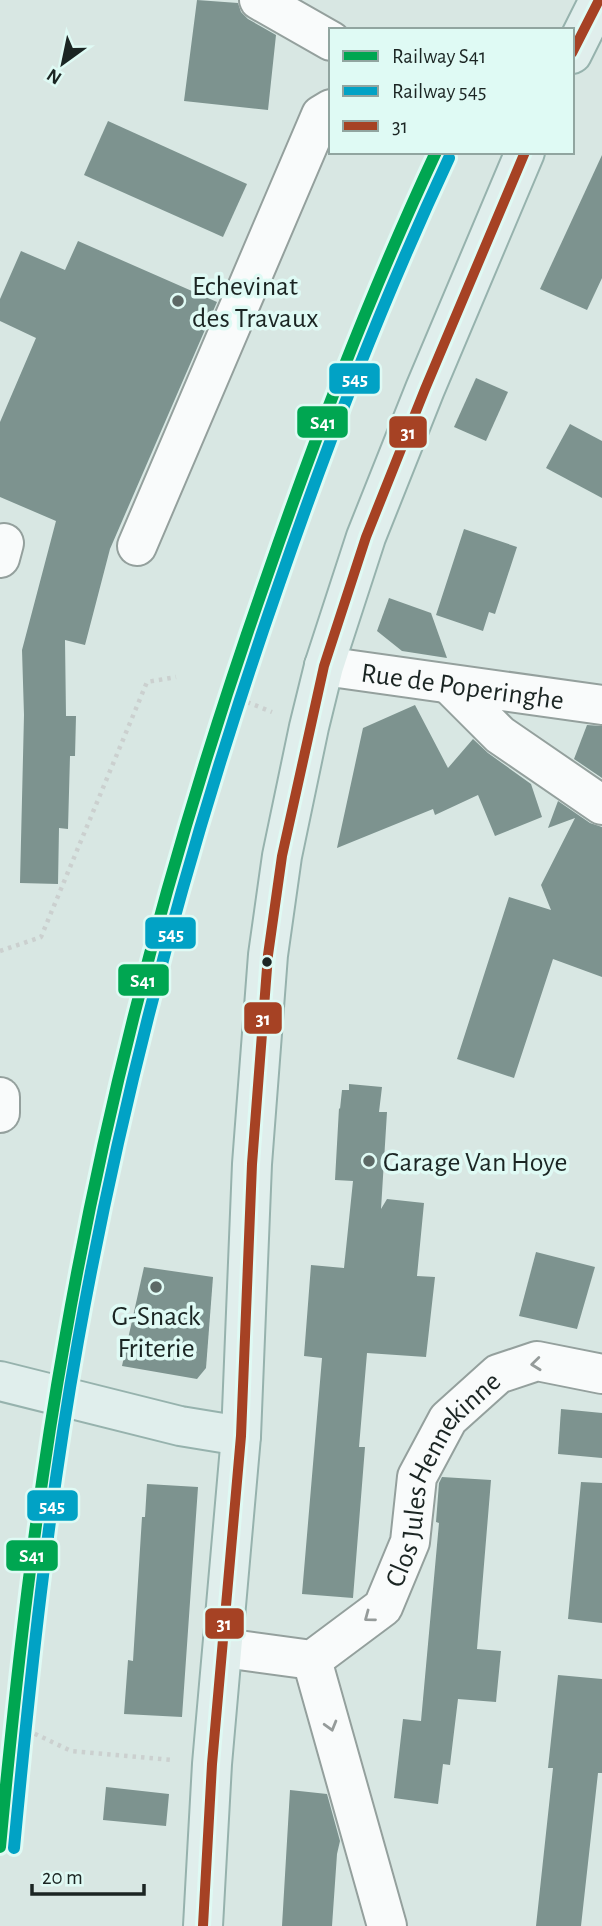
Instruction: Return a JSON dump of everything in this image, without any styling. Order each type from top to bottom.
[{"type":"main road","points":[[574,50],[599,0]]},
{"type":"main road","points":[[203,1926],[212,1763],[241,1436],[252,1164],[268,955],[282,856],[324,666],[366,537],[524,154]]},
{"type":"main road","points":[[0,1381],[180,1426],[241,1436]]},
{"type":"street","points":[[259,0],[329,40]]},
{"type":"street","points":[[137,545],[321,115],[329,110]]},
{"type":"street","name":"Rue de Poperinghe","points":[[324,666],[602,705]]},
{"type":"street","points":[[450,685],[500,735],[602,805]]},
{"type":"street","points":[[0,1097],[0,1113]]},
{"type":"street","name":"Clos Jules Hennekinne","points":[[312,1660],[383,1607],[410,1542],[417,1477],[448,1419],[498,1374],[537,1361],[602,1374]]},
{"type":"street","points":[[224,1648],[312,1660],[387,1926]]},
{"type":"path","points":[[0,951],[41,937],[147,682],[176,677]]},
{"type":"path","points":[[27,1730],[71,1751],[212,1763]]},
{"type":"building","points":[[197,0],[238,3],[241,12],[248,19],[276,35],[268,110],[184,101]]},
{"type":"building","points":[[108,121],[247,184],[223,237],[84,175]]},
{"type":"building","points":[[602,155],[602,278],[587,310],[540,289]]},
{"type":"building","points":[[78,241],[217,302],[110,549],[85,645],[65,640],[66,716],[76,716],[75,756],[70,756],[68,829],[59,828],[58,884],[20,883],[24,715],[22,650],[56,521],[0,497],[0,422],[36,338],[0,321],[0,299],[21,251],[65,270]]},
{"type":"building","points":[[476,378],[508,392],[486,441],[454,427]]},
{"type":"building","points":[[570,424],[602,441],[602,498],[546,468]]},
{"type":"building","points":[[464,529],[517,547],[495,614],[489,612],[483,631],[436,615]]},
{"type":"building","points":[[389,598],[431,613],[447,658],[402,651],[377,631]]},
{"type":"building","points":[[415,705],[448,768],[473,739],[531,784],[542,817],[495,836],[478,795],[435,815],[433,809],[337,848],[363,728]]},
{"type":"building","points":[[587,725],[602,726],[602,778],[574,759]]},
{"type":"building","points":[[558,801],[590,823],[602,827],[602,977],[553,959],[514,1078],[457,1059],[509,897],[551,910],[541,885],[575,818],[548,828]]},
{"type":"building","points":[[349,1084],[382,1087],[379,1112],[387,1112],[381,1209],[387,1199],[424,1203],[417,1276],[435,1277],[426,1357],[367,1353],[359,1447],[365,1447],[353,1598],[302,1594],[322,1358],[304,1356],[311,1265],[344,1268],[353,1181],[335,1180],[339,1108],[342,1090],[349,1090]]},
{"type":"building","points":[[536,1252],[595,1267],[577,1329],[519,1316]]},
{"type":"building","points":[[144,1267],[213,1277],[206,1368],[197,1379],[122,1366]]},
{"type":"building","points":[[561,1409],[602,1413],[602,1458],[558,1454]]},
{"type":"building","points":[[442,1477],[491,1480],[477,1649],[501,1651],[496,1702],[458,1699],[450,1765],[443,1764],[438,1804],[394,1798],[403,1719],[421,1721],[439,1523],[436,1522],[439,1483]]},
{"type":"building","points":[[581,1482],[602,1483],[602,1623],[568,1619]]},
{"type":"building","points":[[147,1484],[198,1487],[182,1717],[124,1714],[128,1660],[133,1661],[142,1517],[145,1517]]},
{"type":"building","points":[[558,1675],[602,1679],[602,1773],[598,1773],[581,1926],[536,1926],[553,1768],[548,1768]]},
{"type":"building","points":[[106,1787],[169,1794],[166,1826],[103,1820]]},
{"type":"building","points":[[290,1790],[327,1794],[340,1841],[332,1926],[282,1926]]},
{"type":"rail line","name":"S41","points":[[0,1847],[27,1592],[44,1465],[83,1242],[125,1050],[176,860],[234,672],[325,417],[367,310],[435,154]]},
{"type":"rail line","name":"545","points":[[14,1848],[41,1594],[67,1404],[96,1245],[139,1053],[218,770],[298,530],[380,316],[449,158]]},
{"type":"transit line","name":"31","points":[[574,49],[599,0]]},
{"type":"transit line","name":"31","points":[[203,1926],[212,1764],[241,1436],[252,1164],[268,955],[282,856],[324,666],[366,537],[524,154]]},
{"type":"place","name":"Echevinat des Travaux","points":[[178,301]]},
{"type":"place","name":"Garage Van Hoye","points":[[369,1161]]},
{"type":"place","name":"G-Snack Friterie","points":[[156,1287]]}]
